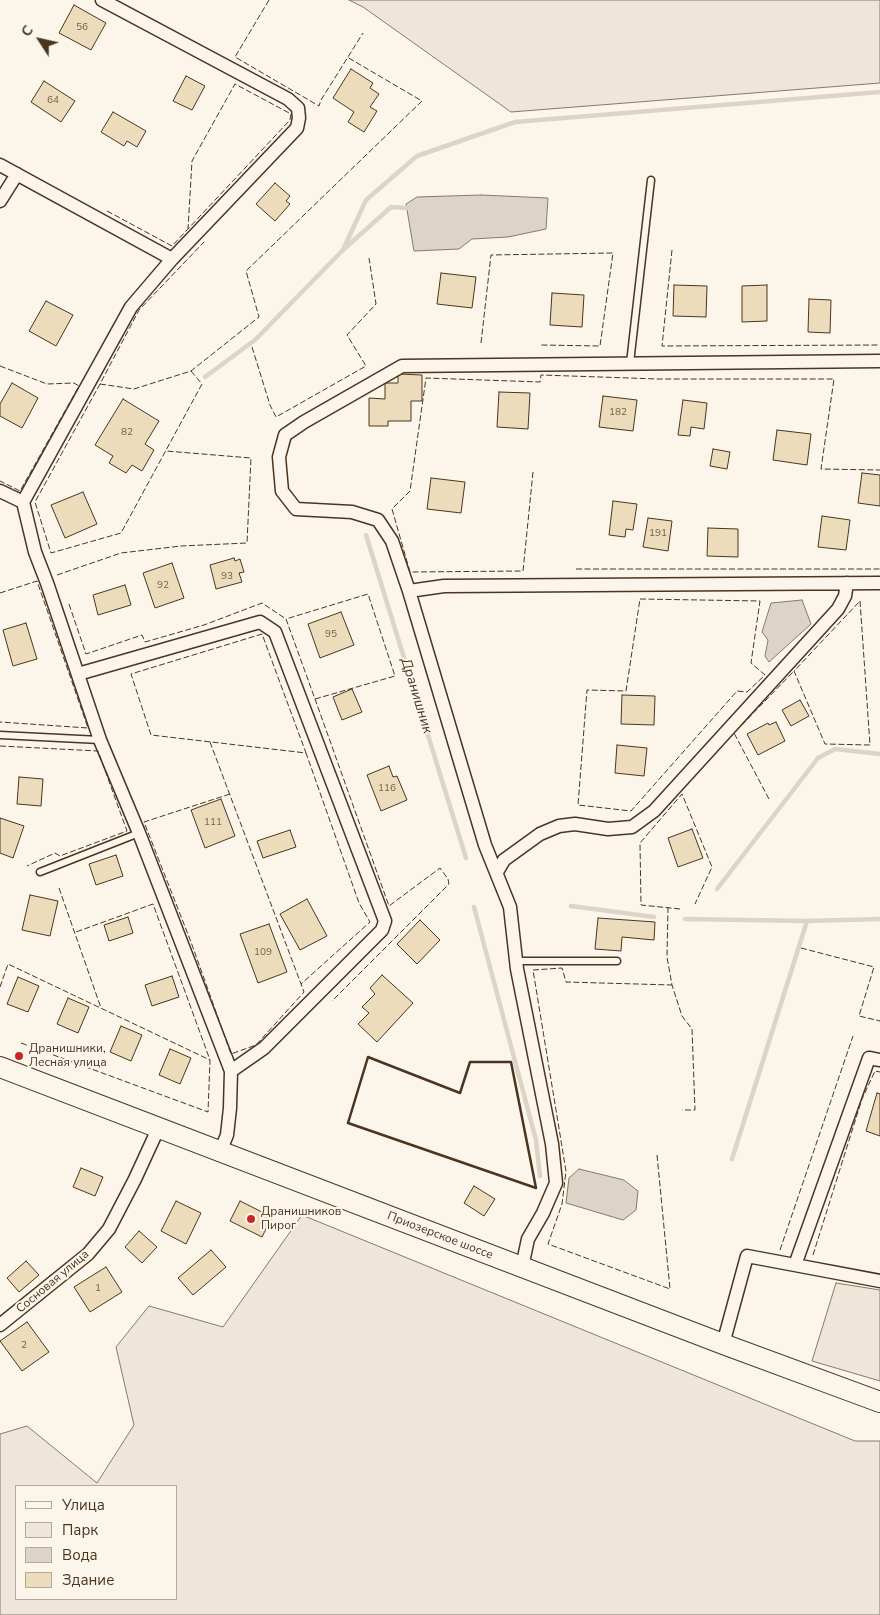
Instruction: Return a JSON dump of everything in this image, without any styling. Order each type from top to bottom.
[{"type":"main road","name":"Приозерское шоссе","points":[[0,1068],[880,1402]]},
{"type":"street","points":[[102,0],[288,99],[298,108],[297,128],[172,259],[130,307],[23,502],[35,552],[100,740],[230,1071],[230,1108],[227,1135],[220,1152]]},
{"type":"street","points":[[0,165],[172,259]]},
{"type":"street","points":[[0,201],[17,174]]},
{"type":"street","points":[[522,1267],[528,1239],[543,1213],[556,1183],[552,1144],[516,961],[510,907],[485,845],[409,591],[392,541],[378,520],[352,512],[296,509],[282,491],[279,456],[286,435],[304,422],[402,366],[880,361]]},
{"type":"street","points":[[0,491],[23,502]]},
{"type":"street","points":[[497,872],[504,860],[540,834],[559,826],[575,824],[608,828],[632,827],[654,811],[838,609],[845,596],[847,583]]},
{"type":"street","points":[[409,591],[444,586],[880,583]]},
{"type":"street","points":[[78,674],[260,622],[275,632],[279,642],[385,921],[382,930],[264,1048],[230,1071]]},
{"type":"street","points":[[796,1265],[874,1059]]},
{"type":"street","name":"Сосновая улица","points":[[0,1325],[88,1254],[109,1229],[158,1129]]},
{"type":"street","points":[[723,1344],[747,1256],[880,1281]]},
{"type":"lane","points":[[630,363],[651,180]]},
{"type":"lane","points":[[0,735],[100,740]]},
{"type":"lane","points":[[40,872],[138,833]]},
{"type":"lane","points":[[516,961],[617,961]]},
{"type":"green space","points":[[349,0],[880,0],[880,83],[511,112],[363,7]]},
{"type":"green space","points":[[302,1215],[855,1441],[880,1441],[880,1615],[0,1615],[0,1434],[27,1426],[97,1483],[134,1425],[116,1347],[149,1306],[223,1327]]},
{"type":"green space","points":[[836,1283],[880,1290],[880,1381],[812,1361]]},
{"type":"water","points":[[481,195],[548,198],[546,229],[508,237],[472,239],[459,249],[414,251],[406,204],[417,197]]},
{"type":"water","points":[[802,600],[811,624],[769,662],[765,656],[768,640],[762,632],[771,603]]},
{"type":"water","points":[[579,1169],[624,1180],[638,1191],[636,1210],[623,1220],[566,1203],[569,1178]]},
{"type":"building","points":[[74,5],[106,23],[91,50],[59,33]]},
{"type":"building","points":[[351,69],[373,83],[370,88],[379,94],[370,107],[377,111],[364,132],[348,122],[354,112],[333,98]]},
{"type":"building","points":[[186,76],[205,86],[192,110],[173,101]]},
{"type":"building","points":[[44,81],[75,101],[61,122],[31,102]]},
{"type":"building","points":[[113,112],[146,131],[137,147],[127,141],[124,146],[101,132]]},
{"type":"building","points":[[275,183],[290,196],[286,201],[290,204],[275,221],[256,204]]},
{"type":"building","points":[[441,273],[476,277],[472,308],[437,304]]},
{"type":"building","points":[[674,285],[707,286],[706,317],[673,316]]},
{"type":"building","points":[[767,285],[767,321],[742,322],[742,286]]},
{"type":"building","points":[[552,293],[584,295],[582,327],[550,325]]},
{"type":"building","points":[[809,299],[831,300],[830,333],[808,332]]},
{"type":"building","points":[[46,301],[73,315],[56,346],[29,331]]},
{"type":"building","points":[[398,374],[422,375],[422,401],[411,401],[411,421],[388,421],[388,426],[369,426],[369,398],[385,399],[385,383],[398,383]]},
{"type":"building","points":[[12,383],[38,398],[22,428],[0,416],[0,404]]},
{"type":"building","points":[[499,392],[530,393],[528,429],[497,427]]},
{"type":"building","points":[[603,396],[637,400],[633,431],[599,427]]},
{"type":"building","points":[[123,399],[159,421],[145,444],[154,450],[142,471],[132,465],[126,473],[109,463],[113,456],[95,445]]},
{"type":"building","points":[[683,400],[707,403],[704,429],[691,427],[690,436],[678,435]]},
{"type":"building","points":[[777,430],[811,434],[807,465],[773,460]]},
{"type":"building","points":[[713,449],[730,452],[727,469],[710,466]]},
{"type":"building","points":[[862,473],[880,475],[880,506],[858,503]]},
{"type":"building","points":[[431,478],[465,482],[461,513],[427,509]]},
{"type":"building","points":[[83,492],[97,524],[65,538],[51,505]]},
{"type":"building","points":[[613,501],[637,504],[633,530],[626,529],[625,537],[609,535]]},
{"type":"building","points":[[822,516],[850,520],[846,550],[818,547]]},
{"type":"building","points":[[648,518],[672,521],[668,551],[643,547]]},
{"type":"building","points":[[708,528],[738,529],[738,557],[707,556]]},
{"type":"building","points":[[234,558],[235,561],[240,559],[244,572],[239,573],[242,582],[216,589],[210,565]]},
{"type":"building","points":[[172,563],[184,598],[155,608],[143,573]]},
{"type":"building","points":[[125,585],[131,605],[98,615],[93,595]]},
{"type":"building","points":[[341,612],[354,645],[320,658],[308,624]]},
{"type":"building","points":[[26,623],[37,659],[13,666],[3,630]]},
{"type":"building","points":[[352,689],[362,712],[342,720],[333,697]]},
{"type":"building","points":[[622,695],[655,696],[654,725],[621,724]]},
{"type":"building","points":[[800,700],[809,716],[791,726],[782,710]]},
{"type":"building","points":[[776,722],[785,741],[758,755],[747,734],[768,723],[769,725]]},
{"type":"building","points":[[617,745],[647,748],[644,776],[615,773]]},
{"type":"building","points":[[389,766],[393,777],[397,776],[407,800],[381,811],[367,775]]},
{"type":"building","points":[[19,777],[43,779],[41,806],[17,804]]},
{"type":"building","points":[[221,799],[235,836],[205,848],[191,810]]},
{"type":"building","points":[[0,818],[24,826],[13,858],[0,853]]},
{"type":"building","points":[[692,829],[703,858],[678,867],[668,838]]},
{"type":"building","points":[[290,830],[296,847],[263,858],[257,841]]},
{"type":"building","points":[[116,855],[123,876],[96,885],[89,864]]},
{"type":"building","points":[[30,895],[58,901],[50,936],[22,930]]},
{"type":"building","points":[[307,899],[327,936],[300,950],[280,914]]},
{"type":"building","points":[[128,917],[133,933],[109,941],[104,925]]},
{"type":"building","points":[[598,918],[655,922],[654,940],[622,937],[621,951],[595,949]]},
{"type":"building","points":[[420,920],[440,940],[417,964],[397,944]]},
{"type":"building","points":[[269,924],[287,972],[258,983],[240,934]]},
{"type":"building","points":[[382,975],[413,1003],[377,1042],[358,1024],[369,1013],[362,1007],[375,994],[370,988]]},
{"type":"building","points":[[172,976],[179,997],[152,1006],[145,985]]},
{"type":"building","points":[[18,977],[39,986],[28,1012],[7,1004]]},
{"type":"building","points":[[68,998],[89,1007],[78,1033],[57,1024]]},
{"type":"building","points":[[121,1026],[142,1035],[131,1061],[110,1052]]},
{"type":"building","points":[[170,1049],[191,1058],[180,1084],[159,1075]]},
{"type":"building","points":[[877,1093],[880,1094],[880,1136],[866,1131]]},
{"type":"building","points":[[81,1168],[103,1177],[95,1196],[73,1187]]},
{"type":"building","points":[[474,1186],[495,1199],[484,1216],[464,1203]]},
{"type":"building","points":[[176,1201],[201,1213],[186,1244],[161,1231]]},
{"type":"building","name":"Дранишников Пирог","points":[[240,1201],[272,1217],[262,1237],[230,1221]]},
{"type":"building","points":[[139,1231],[157,1247],[142,1263],[125,1247]]},
{"type":"building","points":[[211,1250],[226,1267],[193,1295],[178,1278]]},
{"type":"building","points":[[26,1261],[39,1275],[19,1292],[7,1278]]},
{"type":"building","points":[[106,1267],[122,1292],[90,1312],[74,1287]]},
{"type":"building","points":[[27,1322],[49,1352],[22,1371],[0,1341]]},
{"type":"waterway","points":[[343,250],[366,200],[417,156],[515,122],[880,92]]},
{"type":"waterway","points":[[205,377],[255,340],[343,250],[391,207],[407,208]]},
{"type":"waterway","name":"Дранишник","points":[[366,535],[466,858]]},
{"type":"waterway","points":[[717,889],[818,758],[835,749],[880,754]]},
{"type":"waterway","points":[[571,906],[654,917]]},
{"type":"waterway","points":[[474,907],[536,1140],[540,1176]]},
{"type":"waterway","points":[[685,919],[807,921]]},
{"type":"waterway","points":[[732,1159],[807,921],[880,919]]},
{"type":"fence","points":[[269,0],[235,57],[319,106],[363,33]]},
{"type":"fence","points":[[100,384],[134,389],[191,371],[259,317],[246,271],[422,101],[347,57]]},
{"type":"fence","points":[[107,211],[172,246],[290,120],[291,114],[235,84],[192,161],[188,229]]},
{"type":"fence","points":[[191,371],[202,384],[121,533],[51,553],[35,502],[139,310],[204,242]]},
{"type":"fence","points":[[672,250],[662,346],[880,345]]},
{"type":"fence","points":[[481,343],[491,255],[613,253],[600,346],[541,345]]},
{"type":"fence","points":[[252,347],[270,405],[276,417],[366,366],[347,335],[376,304],[369,258]]},
{"type":"fence","points":[[0,366],[47,384],[74,383],[79,386],[20,491],[0,481]]},
{"type":"fence","points":[[533,472],[523,571],[410,572],[392,509],[410,491],[426,378],[540,382],[541,375],[658,379],[834,379],[821,469],[880,470]]},
{"type":"fence","points":[[57,575],[121,553],[181,546],[247,543],[251,458],[166,451]]},
{"type":"fence","points":[[576,569],[880,569]]},
{"type":"fence","points":[[0,593],[37,581],[88,728],[0,722]]},
{"type":"fence","points":[[315,699],[395,676],[368,594],[286,619],[389,906],[440,868],[448,879],[449,884],[332,1001]]},
{"type":"fence","points":[[640,599],[760,601],[751,663],[765,675],[747,692],[737,691],[631,811],[578,805],[587,690],[626,691],[640,599]]},
{"type":"fence","points":[[860,601],[870,745],[825,744],[794,671],[860,601]]},
{"type":"fence","points":[[69,604],[86,654],[142,635],[145,642],[204,625],[262,603],[286,619]]},
{"type":"fence","points":[[210,742],[301,984],[370,922],[359,903],[306,753],[151,735],[131,674],[262,634],[306,753]]},
{"type":"fence","points":[[769,799],[734,733],[794,671]]},
{"type":"fence","points":[[0,746],[98,751],[127,831],[60,856],[55,853],[27,866]]},
{"type":"fence","points":[[230,794],[144,822],[191,942],[231,1054],[256,1045],[304,992],[301,984]]},
{"type":"fence","points":[[680,909],[641,905],[640,843],[682,794],[712,867],[695,904]]},
{"type":"fence","points":[[59,888],[101,1008]]},
{"type":"fence","points":[[21,1043],[208,1112],[210,1060],[153,904],[76,932]]},
{"type":"fence","points":[[668,907],[667,957],[672,985],[682,1016],[692,1029],[695,1110],[682,1110]]},
{"type":"fence","points":[[801,948],[874,967],[859,1016],[880,1021]]},
{"type":"fence","points":[[0,987],[8,964],[210,1060]]},
{"type":"fence","points":[[657,1155],[670,1289],[548,1244],[562,1204],[566,1171],[533,970],[562,968],[566,982],[672,985]]},
{"type":"fence","points":[[780,1250],[853,1036]]},
{"type":"fence","points":[[813,1255],[862,1099],[875,1071],[880,1072]]},
{"type":"wall","points":[[368,1057],[460,1093],[470,1062],[511,1062],[536,1188],[348,1123],[368,1057]]},
{"type":"place","name":"Дранишники, Лесная улица","points":[[19,1056]]},
{"type":"place","name":"Дранишников Пирог","points":[[251,1219]]}]
